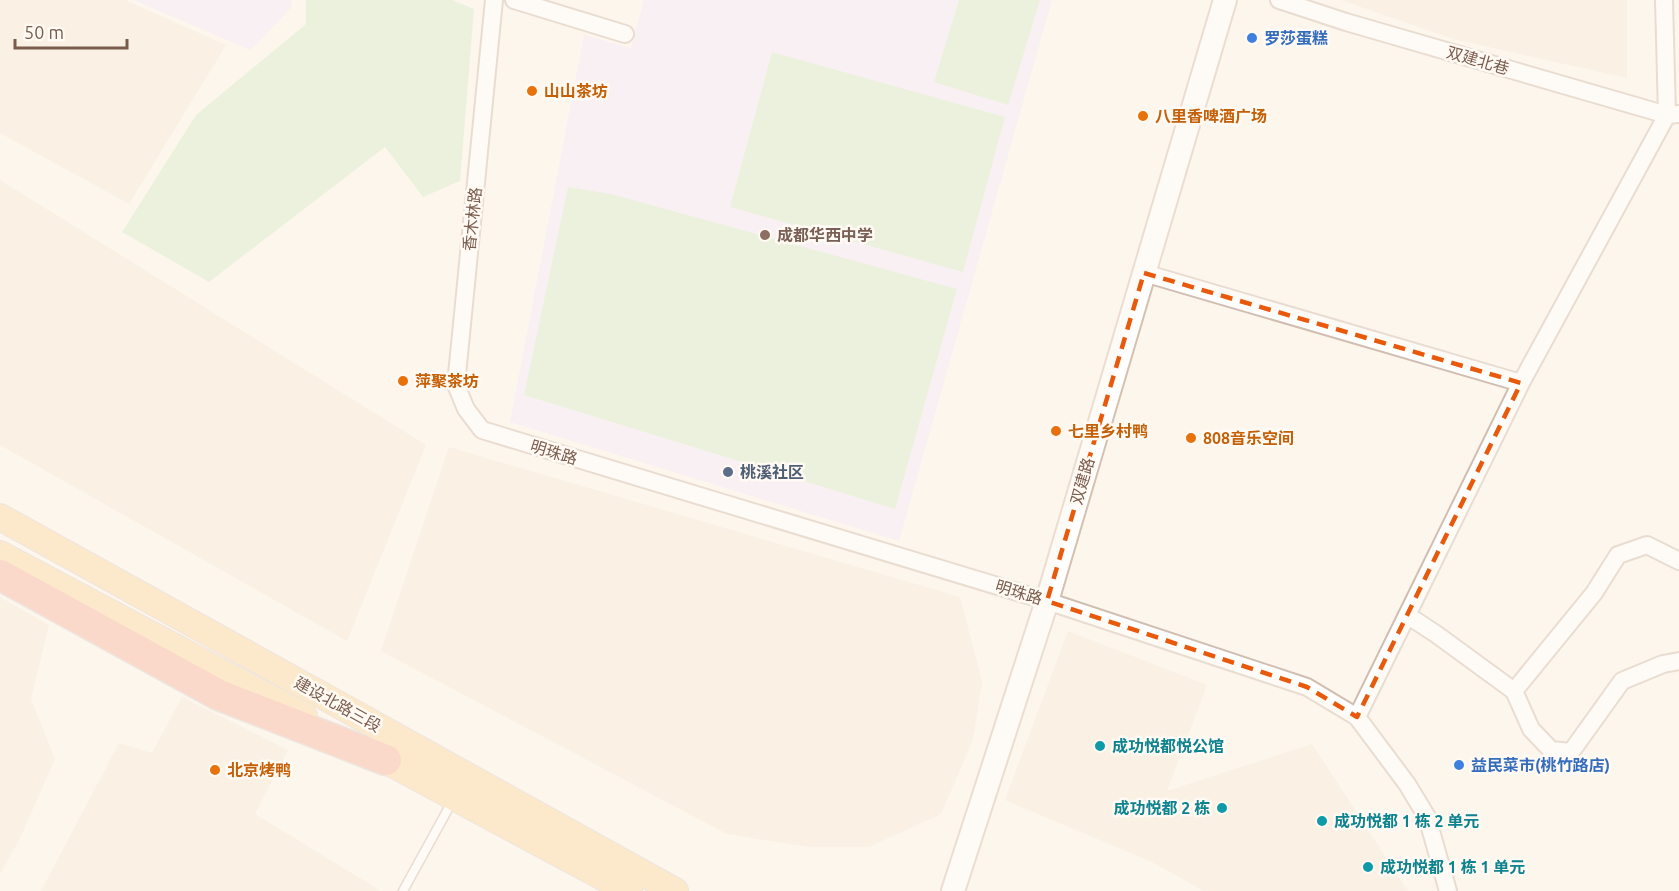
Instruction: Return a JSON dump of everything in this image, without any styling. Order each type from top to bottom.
[{"type":"highway","points":[[0,575],[219,695],[386,760]]},
{"type":"main road","name":"建设北路三段","points":[[0,517],[675,891]]},
{"type":"main road","name":"建设北路三段","points":[[0,554],[629,891]]},
{"type":"street","name":"香木林路","points":[[482,430],[466,409],[456,385],[494,0]]},
{"type":"street","points":[[514,0],[625,34]]},
{"type":"street","name":"双建路","points":[[953,891],[1047,601],[1225,0]]},
{"type":"street","name":"双建北巷","points":[[1279,0],[1358,25],[1673,114]]},
{"type":"street","points":[[1357,717],[1521,383],[1673,114],[1664,0]]},
{"type":"street","points":[[1144,273],[1521,383]]},
{"type":"street","name":"明珠路","points":[[482,430],[1047,601],[1306,687],[1357,717],[1407,783],[1427,817],[1448,891]]},
{"type":"street","points":[[1514,691],[1594,593],[1618,555],[1647,545],[1679,561]]},
{"type":"street","points":[[1407,615],[1514,691],[1531,729],[1551,750],[1571,752],[1622,681],[1663,664],[1679,661]]},
{"type":"lane","points":[[403,891],[455,797]]},
{"type":"highlighted area","points":[[1144,273],[1521,383],[1357,717],[1307,687],[1047,601]]},
{"type":"shaded area","points":[[0,0],[125,0],[226,45],[129,204],[0,133]]},
{"type":"shaded area","points":[[133,0],[291,0],[292,7],[251,50]]},
{"type":"shaded area","name":"成都华西中学","points":[[644,0],[1052,0],[899,541],[510,422],[584,35],[631,48]]},
{"type":"shaded area","points":[[1341,0],[1627,0],[1627,78],[1453,39]]},
{"type":"shaded area","points":[[0,180],[426,445],[347,641],[0,445]]},
{"type":"shaded area","points":[[449,447],[960,597],[982,682],[973,740],[941,814],[869,847],[808,847],[727,834],[381,651]]},
{"type":"shaded area","points":[[0,597],[49,625],[31,699],[55,759],[20,838],[0,874]]},
{"type":"shaded area","points":[[1068,631],[1207,685],[1167,791],[1312,744],[1408,891],[1204,891],[1154,863],[1005,800]]},
{"type":"shaded area","points":[[182,697],[288,750],[255,814],[381,891],[41,891],[119,743],[152,753]]},
{"type":"green space","points":[[306,0],[452,0],[474,9],[460,181],[423,197],[385,147],[209,282],[122,232],[196,115],[306,24]]},
{"type":"green space","points":[[959,0],[1040,0],[1008,105],[934,82]]},
{"type":"green space","points":[[772,52],[1005,117],[963,272],[730,207]]},
{"type":"green space","points":[[568,187],[611,194],[957,289],[895,509],[524,395]]},
{"type":"place","name":"罗莎蛋糕","points":[[1252,38]]},
{"type":"place","name":"山山茶坊","points":[[532,91]]},
{"type":"place","name":"八里香啤酒广场","points":[[1143,116]]},
{"type":"place","name":"成都华西中学","points":[[765,235]]},
{"type":"place","name":"萍聚茶坊","points":[[403,381]]},
{"type":"place","name":"七里乡村鸭","points":[[1056,431]]},
{"type":"place","name":"808音乐空间","points":[[1191,438]]},
{"type":"place","name":"桃溪社区","points":[[728,472]]},
{"type":"place","name":"成功悦都悦公馆","points":[[1100,746]]},
{"type":"place","name":"益民菜市(桃竹路店)","points":[[1459,765]]},
{"type":"place","name":"北京烤鸭","points":[[215,770]]},
{"type":"place","name":"成功悦都 2 栋","points":[[1222,808]]},
{"type":"place","name":"成功悦都 1 栋 2 单元","points":[[1322,821]]},
{"type":"place","name":"成功悦都 1 栋 1 单元","points":[[1368,867]]}]
